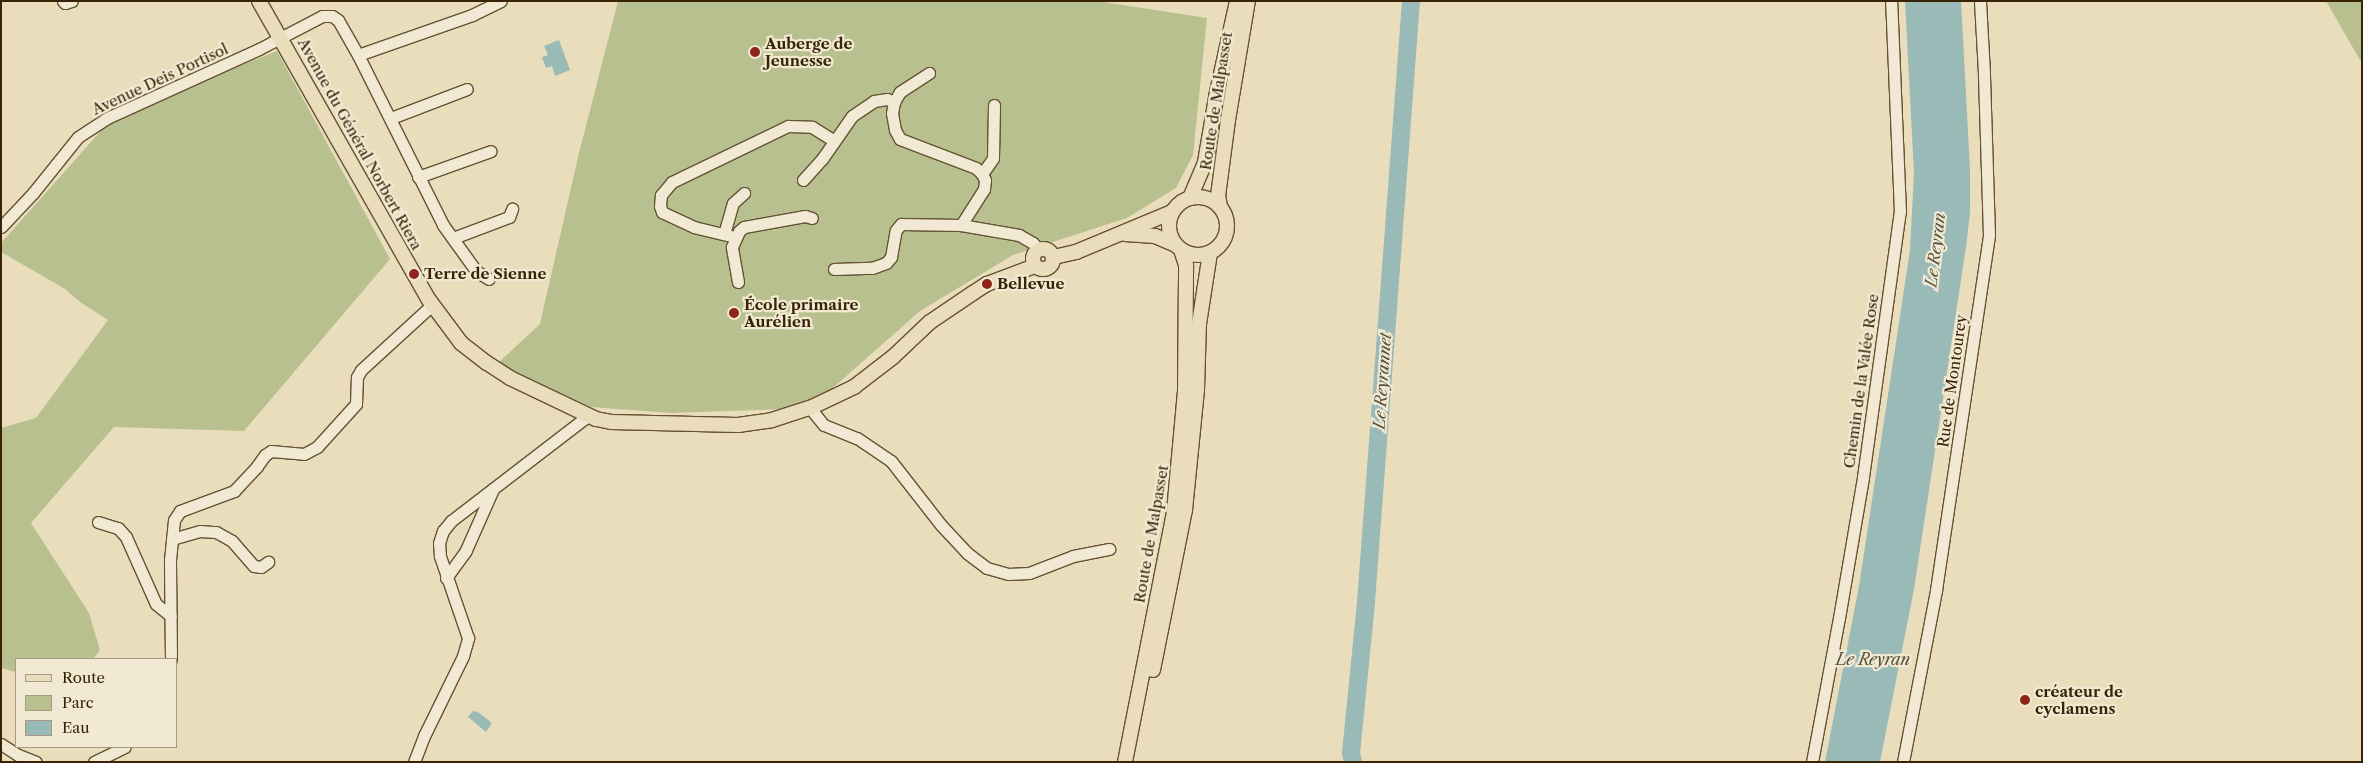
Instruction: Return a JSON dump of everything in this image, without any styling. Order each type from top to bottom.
[{"type":"main road","name":"Avenue du Général Norbert Riera","points":[[259,1],[432,305],[461,343],[510,378],[586,415],[611,422],[738,425],[772,420],[810,408],[854,387],[893,357],[930,322],[972,293],[987,284],[1035,266]]},
{"type":"main road","name":"Route de Malpasset","points":[[1190,198],[1205,162],[1217,92],[1237,1]]},
{"type":"main road","name":"Route de Malpasset","points":[[1220,206],[1218,196],[1228,120],[1248,1]]},
{"type":"main road","points":[[1119,234],[1138,233],[1155,236],[1178,247],[1200,255],[1210,253],[1224,239],[1227,229],[1227,220],[1220,206],[1202,197],[1190,198],[1179,203],[1172,212],[1168,223],[1170,234],[1178,247]]},
{"type":"main road","points":[[1054,257],[1076,252],[1172,212]]},
{"type":"main road","name":"Route de Malpasset","points":[[1124,762],[1174,512],[1179,474],[1184,390],[1186,265],[1178,247]]},
{"type":"main road","points":[[1038,250],[1050,251],[1054,257],[1054,262],[1048,269],[1043,270],[1035,266],[1033,257],[1038,250]]},
{"type":"main road","name":"Route de Malpasset","points":[[1134,762],[1185,510],[1197,390],[1199,324],[1210,253]]},
{"type":"street","points":[[63,1],[65,3],[72,1]]},
{"type":"street","points":[[489,279],[476,272],[452,238],[418,177],[391,118],[358,55],[472,15],[501,1]]},
{"type":"street","name":"Chemin de la Valée Rose","points":[[1812,762],[1863,477],[1900,212],[1891,1]]},
{"type":"street","name":"Rue de Montourey","points":[[1904,762],[1936,590],[1989,235],[1980,1]]},
{"type":"street","name":"Avenue Deis Portisol","points":[[1,227],[33,193],[78,137],[107,118],[281,38],[322,16],[332,16],[338,20],[358,55]]},
{"type":"street","points":[[929,73],[900,92],[894,102],[892,113],[895,130],[900,139],[976,168],[982,174],[985,180],[984,189],[961,225]]},
{"type":"street","points":[[391,118],[467,90]]},
{"type":"street","points":[[803,180],[822,158],[846,122],[868,103],[887,99],[894,102]]},
{"type":"street","points":[[982,174],[993,158],[994,105]]},
{"type":"street","points":[[812,218],[805,216],[744,227],[729,235],[694,227],[662,212],[660,206],[661,195],[672,182],[788,126],[812,127],[834,141]]},
{"type":"street","points":[[418,177],[491,151]]},
{"type":"street","points":[[738,282],[729,235],[734,203],[744,193]]},
{"type":"street","points":[[452,238],[508,217],[512,209]]},
{"type":"street","points":[[834,269],[872,268],[886,263],[891,257],[896,230],[901,224],[961,225],[1019,235],[1033,242],[1038,250]]},
{"type":"street","points":[[171,658],[170,560],[174,520],[180,511],[234,491],[265,455],[271,451],[304,454],[317,447],[356,404],[357,377],[361,370],[432,305]]},
{"type":"street","points":[[810,408],[824,425],[857,438],[891,461],[941,525],[967,553],[987,568],[1008,574],[1029,573],[1060,560],[1109,549]]},
{"type":"street","points":[[414,762],[424,734],[463,656],[468,638],[440,556],[439,543],[442,531],[451,521],[584,419],[586,415]]},
{"type":"street","points":[[446,578],[466,550],[492,489]]},
{"type":"street","points":[[98,522],[118,528],[126,538],[156,604],[171,616]]},
{"type":"street","points":[[172,539],[200,531],[216,532],[232,541],[254,566],[261,567],[268,562]]},
{"type":"street","points":[[1,744],[18,755],[36,762]]},
{"type":"street","points":[[94,762],[123,748]]},
{"type":"green space","points":[[618,1],[1097,1],[1207,18],[1193,155],[1176,188],[1127,218],[1013,255],[920,311],[810,408],[671,413],[591,407],[497,364],[540,324],[578,157]]},
{"type":"green space","points":[[2326,1],[2362,1],[2362,59],[2360,60]]},
{"type":"green space","points":[[277,51],[390,259],[244,431],[114,427],[31,523],[89,613],[100,650],[94,658],[15,658],[15,672],[1,668],[1,428],[36,418],[108,320],[80,302],[65,289],[1,252],[1,243],[107,124],[202,81]]},
{"type":"water","name":"Le Reyran","points":[[1905,1],[1961,1],[1970,170],[1970,213],[1914,589],[1880,762],[1825,762],[1859,586],[1910,250],[1914,173]]},
{"type":"water","points":[[559,40],[570,70],[555,76],[552,66],[546,68],[542,57],[548,55],[544,46]]},
{"type":"water","points":[[473,711],[478,712],[492,723],[486,732],[468,717]]},
{"type":"waterway","name":"Le Reyrannet","points":[[1353,762],[1351,753],[1366,602],[1411,1]]},
{"type":"place","name":"Auberge de Jeunesse","points":[[755,52]]},
{"type":"place","name":"Terre de Sienne","points":[[414,274]]},
{"type":"place","name":"Bellevue","points":[[987,284]]},
{"type":"place","name":"École primaire Aurélien","points":[[734,313]]},
{"type":"place","name":"créateur de cyclamens","points":[[2025,700]]}]
